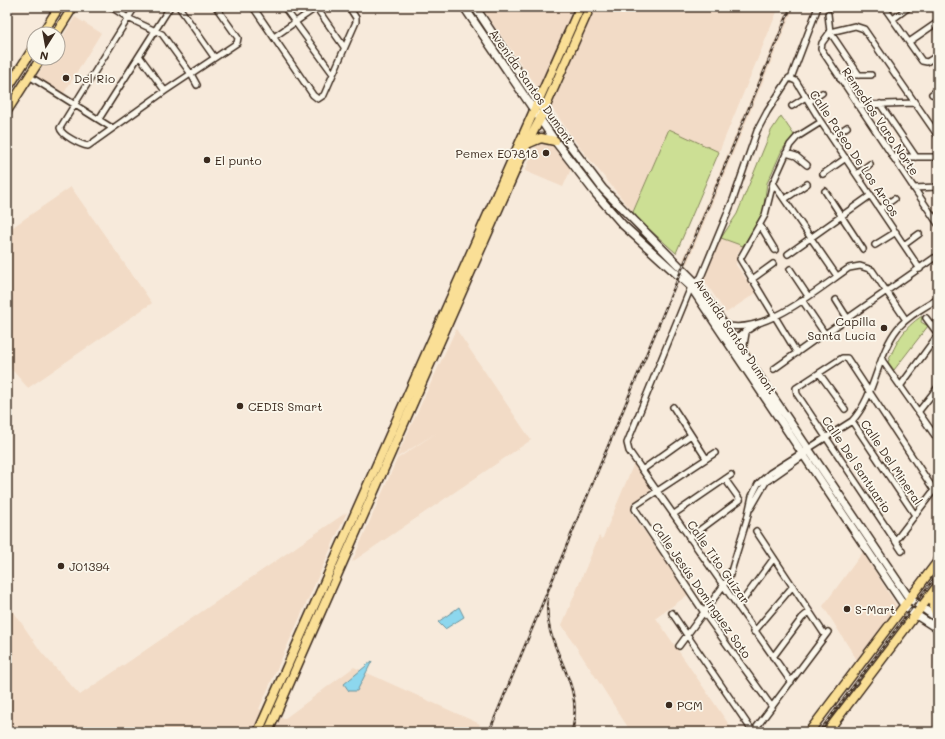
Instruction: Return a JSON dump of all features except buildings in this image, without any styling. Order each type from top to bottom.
[{"type":"main road","points":[[47,26],[59,7]]},
{"type":"main road","points":[[61,26],[73,7]]},
{"type":"main road","name":"Avenida Santos Dumont","points":[[464,7],[513,70]]},
{"type":"main road","name":"Avenida Santos Dumont","points":[[475,7],[513,70],[539,108],[603,189],[688,279],[725,324],[731,341],[742,351],[808,450]]},
{"type":"main road","points":[[268,732],[347,542],[539,108],[580,7]]},
{"type":"main road","points":[[258,732],[347,542],[527,144],[540,119],[539,108],[590,7]]},
{"type":"main road","points":[[7,89],[26,59]]},
{"type":"main road","points":[[7,111],[36,66]]},
{"type":"main road","name":"Avenida Santos Dumont","points":[[540,119],[596,194],[623,225],[688,279],[808,450]]},
{"type":"main road","points":[[527,144],[542,138],[555,141]]},
{"type":"main road","points":[[742,351],[745,332]]},
{"type":"main road","points":[[808,450],[915,615],[938,629]]},
{"type":"main road","points":[[809,732],[938,561]]},
{"type":"main road","points":[[827,732],[936,588]]},
{"type":"main road","points":[[936,588],[933,606],[938,619]]},
{"type":"main road","points":[[907,601],[938,619]]},
{"type":"street","points":[[111,7],[128,18],[162,34],[191,74],[197,85]]},
{"type":"street","points":[[136,7],[60,128],[60,131],[83,145],[88,146],[214,57],[237,43],[238,38],[216,7]]},
{"type":"street","points":[[99,119],[140,57],[170,7]]},
{"type":"street","points":[[179,7],[214,57]]},
{"type":"street","points":[[253,7],[316,98],[321,99],[356,22],[356,18],[349,7]]},
{"type":"street","points":[[284,7],[333,74]]},
{"type":"street","points":[[274,37],[317,7],[344,47]]},
{"type":"street","points":[[688,279],[701,277],[733,200],[757,131],[789,79],[818,7]]},
{"type":"street","points":[[884,7],[922,61],[929,61],[938,55]]},
{"type":"street","points":[[893,19],[909,7]]},
{"type":"street","points":[[828,14],[830,32],[859,75]]},
{"type":"street","points":[[909,42],[938,22]]},
{"type":"street","points":[[830,32],[851,26],[861,27],[938,136]]},
{"type":"street","name":"Remedios Varo Norte","points":[[830,32],[822,43],[821,49],[913,188],[936,217],[938,224]]},
{"type":"street","points":[[140,57],[165,91]]},
{"type":"street","points":[[840,79],[848,75],[871,75]]},
{"type":"street","points":[[29,76],[112,128]]},
{"type":"street","name":"Calle Paseo De Los Arcos","points":[[789,79],[796,81],[821,122],[920,269]]},
{"type":"street","points":[[932,94],[938,90]]},
{"type":"street","points":[[809,102],[822,93]]},
{"type":"street","points":[[792,106],[806,97]]},
{"type":"street","points":[[857,105],[915,103]]},
{"type":"street","points":[[880,104],[916,157]]},
{"type":"street","points":[[797,353],[751,280],[740,259],[765,215],[773,183],[786,153],[797,137],[821,122]]},
{"type":"street","points":[[832,137],[847,127]]},
{"type":"street","points":[[786,153],[796,156],[807,165]]},
{"type":"street","points":[[893,157],[938,157]]},
{"type":"street","points":[[823,174],[846,158]]},
{"type":"street","points":[[857,174],[870,164]]},
{"type":"street","points":[[773,183],[837,276]]},
{"type":"street","points":[[784,199],[807,184]]},
{"type":"street","points":[[913,188],[938,187]]},
{"type":"street","points":[[826,192],[863,248]]},
{"type":"street","points":[[788,254],[871,195]]},
{"type":"street","points":[[880,209],[894,200]]},
{"type":"street","points":[[760,226],[776,250]]},
{"type":"street","points":[[875,245],[896,232]]},
{"type":"street","points":[[904,244],[919,234]]},
{"type":"street","points":[[802,300],[825,334],[934,258]]},
{"type":"street","points":[[751,280],[773,264]]},
{"type":"street","points":[[725,324],[741,327],[775,318],[837,276],[855,266],[864,266],[872,270],[888,291],[906,320]]},
{"type":"street","points":[[790,269],[808,296]]},
{"type":"street","name":"Calle Tito Guízar","points":[[688,279],[628,437],[627,447],[754,632],[791,682]]},
{"type":"street","points":[[679,646],[723,587],[731,572],[755,488],[763,478],[852,421],[869,393],[893,335],[906,320],[938,299]]},
{"type":"street","points":[[836,300],[848,319]]},
{"type":"street","points":[[901,385],[938,335],[926,318]]},
{"type":"street","points":[[731,341],[760,322]]},
{"type":"street","points":[[774,369],[816,339]]},
{"type":"street","points":[[845,409],[819,373],[845,358],[934,490]]},
{"type":"street","points":[[882,360],[937,437]]},
{"type":"street","name":"Calle Del Santuario","points":[[819,373],[796,390],[797,394],[902,551]]},
{"type":"street","points":[[919,411],[938,387]]},
{"type":"street","points":[[673,407],[706,458]]},
{"type":"street","name":"Calle Del Mineral","points":[[852,421],[915,514]]},
{"type":"street","points":[[642,470],[691,435]]},
{"type":"street","points":[[657,491],[715,453]]},
{"type":"street","points":[[674,514],[731,475]]},
{"type":"street","points":[[725,479],[740,500],[751,506]]},
{"type":"street","points":[[896,540],[938,485]]},
{"type":"street","name":"Calle Jesús Domínguez Soto","points":[[657,491],[636,505],[635,509],[704,612],[772,707]]},
{"type":"street","points":[[689,538],[740,500]]},
{"type":"street","points":[[672,613],[686,636],[753,732],[827,634],[809,612],[756,531]]},
{"type":"street","points":[[738,607],[774,558]]},
{"type":"street","points":[[754,632],[793,586]]},
{"type":"street","points":[[773,657],[802,618],[809,612]]},
{"type":"shaded area","points":[[481,7],[779,7],[719,152],[669,130],[633,212],[578,145]]},
{"type":"shaded area","points":[[789,7],[794,7],[687,264],[683,260]]},
{"type":"shaded area","points":[[75,17],[101,33],[64,93],[36,77],[44,66],[66,66],[66,31]]},
{"type":"shaded area","points":[[538,141],[552,142],[571,169],[563,187],[525,171]]},
{"type":"shaded area","points":[[71,187],[152,303],[28,388],[7,364],[7,231]]},
{"type":"shaded area","points":[[721,238],[743,246],[737,254],[736,265],[756,293],[726,313],[704,280]]},
{"type":"shaded area","points":[[456,329],[531,440],[352,562],[397,459],[436,433],[396,458]]},
{"type":"shaded area","points":[[634,463],[652,489],[635,502],[631,508],[632,514],[689,594],[656,618],[734,732],[631,732],[562,625],[599,536],[602,540]]},
{"type":"shaded area","points":[[347,512],[259,709],[284,719],[354,667],[480,724],[477,732],[7,732],[7,602],[42,653],[80,695]]},
{"type":"shaded area","points":[[863,552],[896,605],[896,608],[857,660],[823,606]]},
{"type":"green space","points":[[781,116],[794,135],[782,150],[767,183],[763,212],[743,246],[721,238],[737,214],[771,131]]},
{"type":"green space","points":[[669,129],[719,152],[676,253],[639,220],[633,212]]},
{"type":"green space","points":[[922,316],[921,322],[928,326],[894,370],[888,362],[894,348],[905,331]]},
{"type":"water","points":[[459,607],[464,617],[445,629],[438,622]]},
{"type":"water","points":[[372,661],[357,691],[349,691],[344,684]]},
{"type":"railway","points":[[489,732],[791,7]]},
{"type":"railway","points":[[819,732],[938,573]]},
{"type":"railway","points":[[548,599],[548,617],[551,633],[569,679],[573,695],[575,713],[572,732]]},
{"type":"place","name":"Del Rio","points":[[66,78]]},
{"type":"place","name":"Pemex E07818","points":[[546,153]]},
{"type":"place","name":"El punto","points":[[207,160]]},
{"type":"place","name":"Capilla Santa Lucia","points":[[884,328]]},
{"type":"place","name":"CEDIS Smart","points":[[240,406]]},
{"type":"place","name":"J01394","points":[[61,566]]},
{"type":"place","name":"S-Mart","points":[[847,609]]},
{"type":"place","name":"PCM","points":[[669,705]]}]
